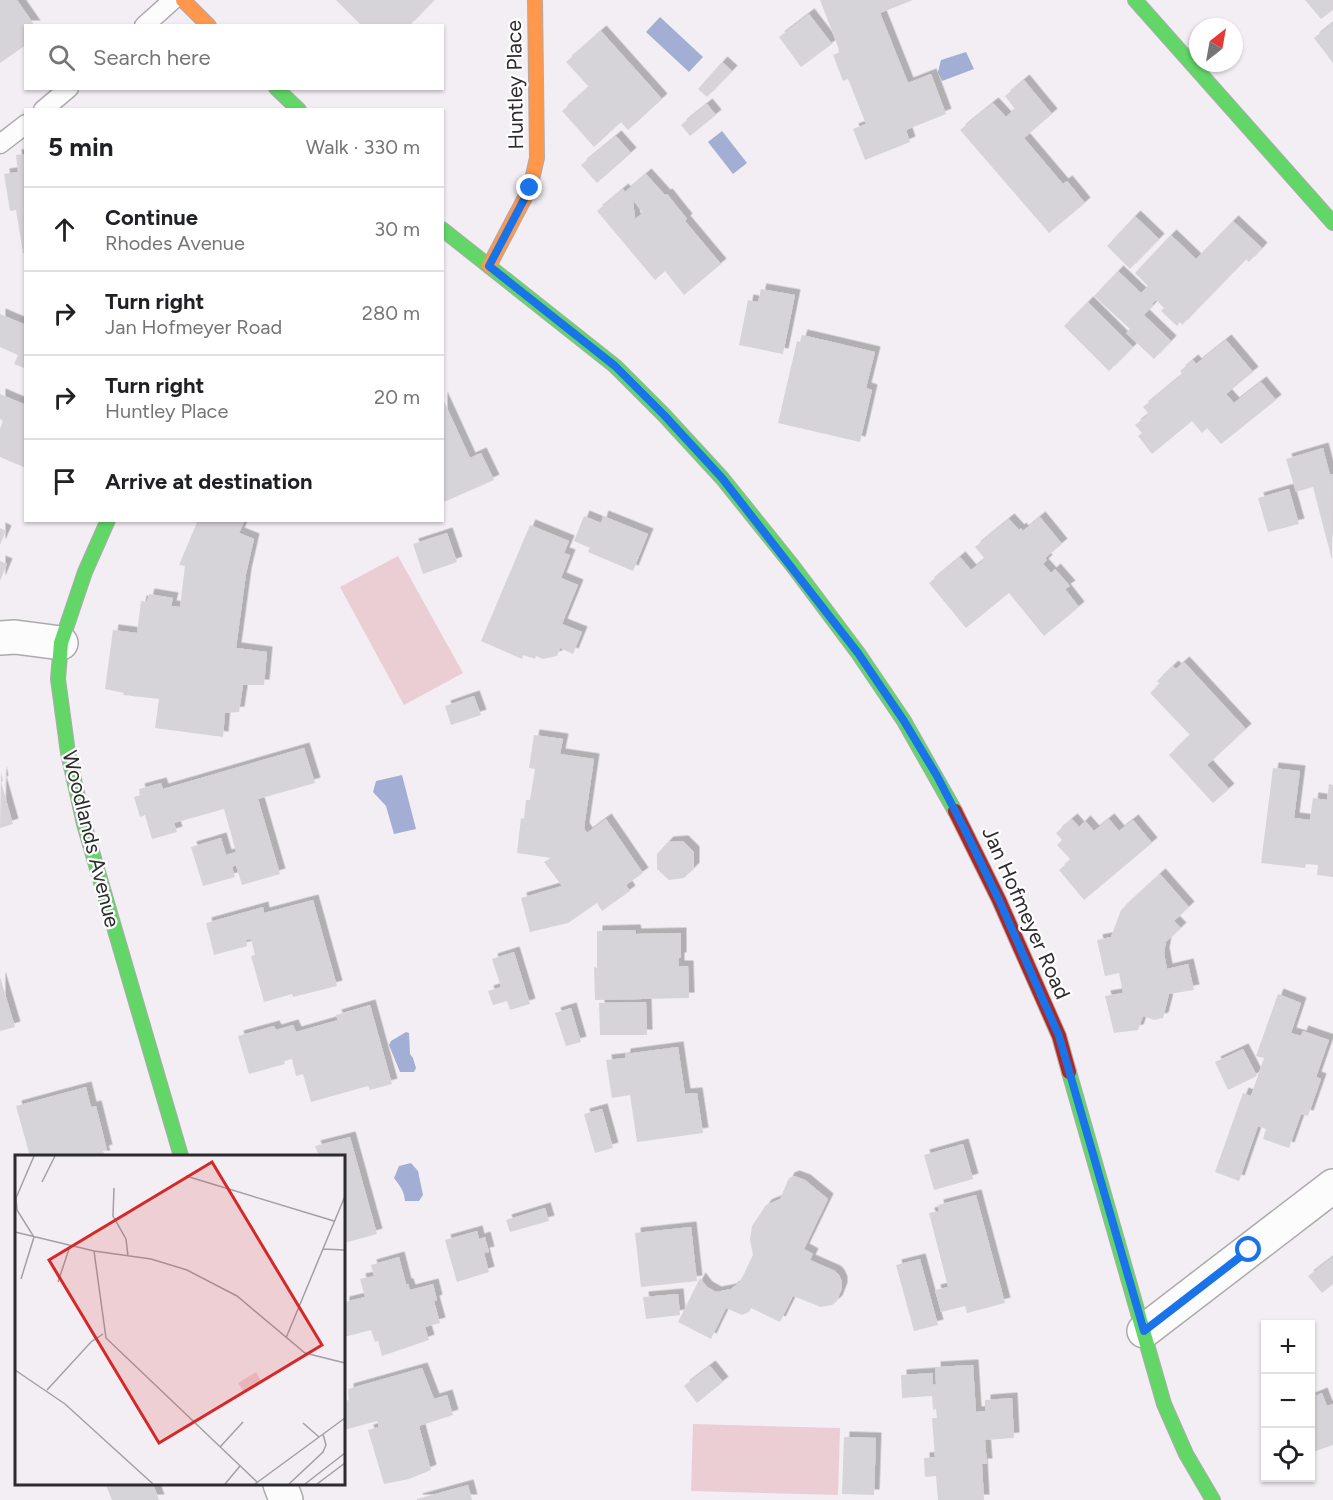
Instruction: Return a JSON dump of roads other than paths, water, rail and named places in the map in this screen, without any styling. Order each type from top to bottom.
[{"type":"street","points":[[183,0],[207,24]]},
{"type":"street","name":"Huntley Place","points":[[489,266],[530,188],[535,168],[538,146],[535,0]]},
{"type":"street","points":[[1135,0],[1333,223]]},
{"type":"street","points":[[278,90],[297,108]]},
{"type":"street","name":"Jan Hofmeyer Road","points":[[444,231],[615,366],[664,415],[722,478],[858,653],[904,721],[937,776],[964,828],[999,900],[1059,1036],[1164,1404],[1204,1488],[1213,1500]]},
{"type":"street","name":"Woodlands Avenue","points":[[107,522],[85,572],[61,643],[58,679],[68,753],[84,824],[181,1155]]},
{"type":"street","points":[[0,638],[15,637],[61,643]]},
{"type":"street","points":[[1144,1331],[1333,1186]]},
{"type":"street","points":[[280,1485],[286,1500]]},
{"type":"lane","points":[[146,24],[172,0]]},
{"type":"lane","points":[[45,108],[67,90]]},
{"type":"lane","points":[[0,144],[24,126]]},
{"type":"water","points":[[660,17],[703,57],[689,72],[646,32]]},
{"type":"water","points":[[966,52],[974,69],[942,81],[938,72],[941,60]]},
{"type":"water","points":[[722,131],[747,163],[733,174],[708,142]]},
{"type":"water","points":[[402,775],[416,829],[394,834],[386,806],[373,792],[376,781]]},
{"type":"water","points":[[406,1032],[409,1033],[410,1054],[416,1068],[414,1072],[400,1072],[389,1045],[391,1041]]},
{"type":"water","points":[[411,1163],[418,1171],[423,1195],[419,1201],[405,1201],[403,1191],[394,1178],[399,1166]]}]
